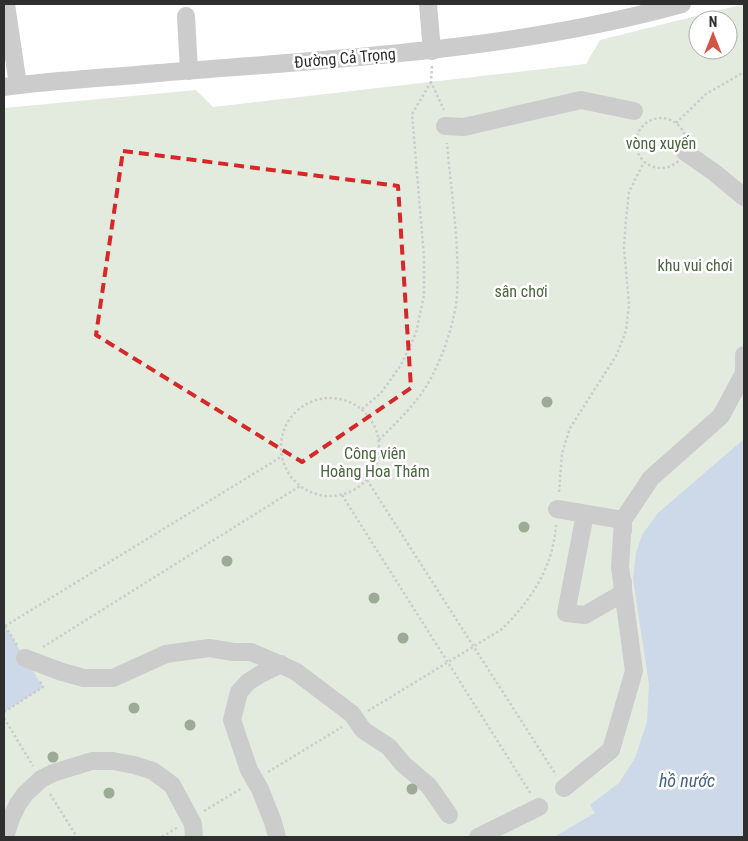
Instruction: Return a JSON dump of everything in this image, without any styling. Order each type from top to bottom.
[{"type":"street","points":[[6,4],[11,86]]},
{"type":"street","points":[[428,4],[432,51]]},
{"type":"street","name":"Đường Cả Trọng","points":[[11,86],[432,51],[562,32],[682,4]]},
{"type":"street","points":[[186,16],[189,71]]},
{"type":"street","points":[[445,126],[464,127],[582,100],[634,110]]},
{"type":"street","points":[[685,152],[715,173],[744,198]]},
{"type":"street","points":[[564,788],[611,750],[634,670],[620,567],[623,520],[651,478],[721,416],[744,373],[744,354]]},
{"type":"street","points":[[557,509],[623,520]]},
{"type":"street","points":[[585,514],[566,613],[585,615],[624,593]]},
{"type":"street","points":[[25,658],[84,678],[113,678],[166,654],[210,648],[234,652],[251,652],[295,671],[352,714],[363,730],[389,747],[403,764],[429,786],[450,815]]},
{"type":"street","points":[[277,837],[265,800],[248,770],[232,720],[239,692],[248,682],[281,664]]},
{"type":"street","points":[[5,837],[18,804],[25,794],[41,779],[53,772],[92,761],[113,761],[134,765],[153,771],[172,785],[193,824],[194,837]]},
{"type":"street","points":[[478,837],[540,807]]},
{"type":"path","points":[[676,123],[706,94],[744,72]]},
{"type":"path","points":[[362,409],[380,393],[401,365],[416,333],[424,295],[424,256],[412,114],[431,82],[444,110],[457,256],[457,297],[447,343],[427,385],[406,413],[379,440]]},
{"type":"path","points":[[660,118],[676,123],[682,129],[685,136],[685,152],[675,164],[667,168],[659,168],[644,162],[636,148],[636,139],[644,124],[660,118]]},
{"type":"path","points":[[162,837],[502,629],[520,611],[537,586],[550,560],[556,532],[562,453],[570,428],[616,356],[626,331],[629,304],[624,248],[626,219],[629,192],[644,162]]},
{"type":"path","points":[[322,398],[339,398],[362,409],[369,415],[377,430],[379,440],[378,463],[367,480],[356,489],[342,495],[326,497],[310,493],[300,486],[287,472],[281,457],[280,441],[285,426],[293,413],[306,403],[322,398]]},
{"type":"path","points":[[5,626],[281,457]]},
{"type":"path","points":[[367,480],[564,788]]},
{"type":"path","points":[[25,658],[300,486]]},
{"type":"path","points":[[342,495],[540,807]]},
{"type":"highlighted area","points":[[123,151],[398,186],[411,388],[302,462],[96,335]]},
{"type":"green space","name":"Công viên Hoàng Hoa Thám","points":[[744,4],[744,837],[4,837],[4,108],[196,90],[213,107],[586,64],[600,40],[688,18],[688,60],[738,60],[738,10],[720,10]]},
{"type":"water","name":"hồ nước","points":[[744,439],[744,837],[554,837],[595,813],[590,805],[619,783],[635,758],[647,722],[649,684],[633,579],[636,553],[642,535],[658,513]]},
{"type":"water","points":[[4,625],[43,687],[4,712]]},
{"type":"park label","name":"vòng xuyến","points":[[661,143]]},
{"type":"park label","name":"khu vui chơi","points":[[695,265]]},
{"type":"park label","name":"sân chơi","points":[[521,291]]}]
